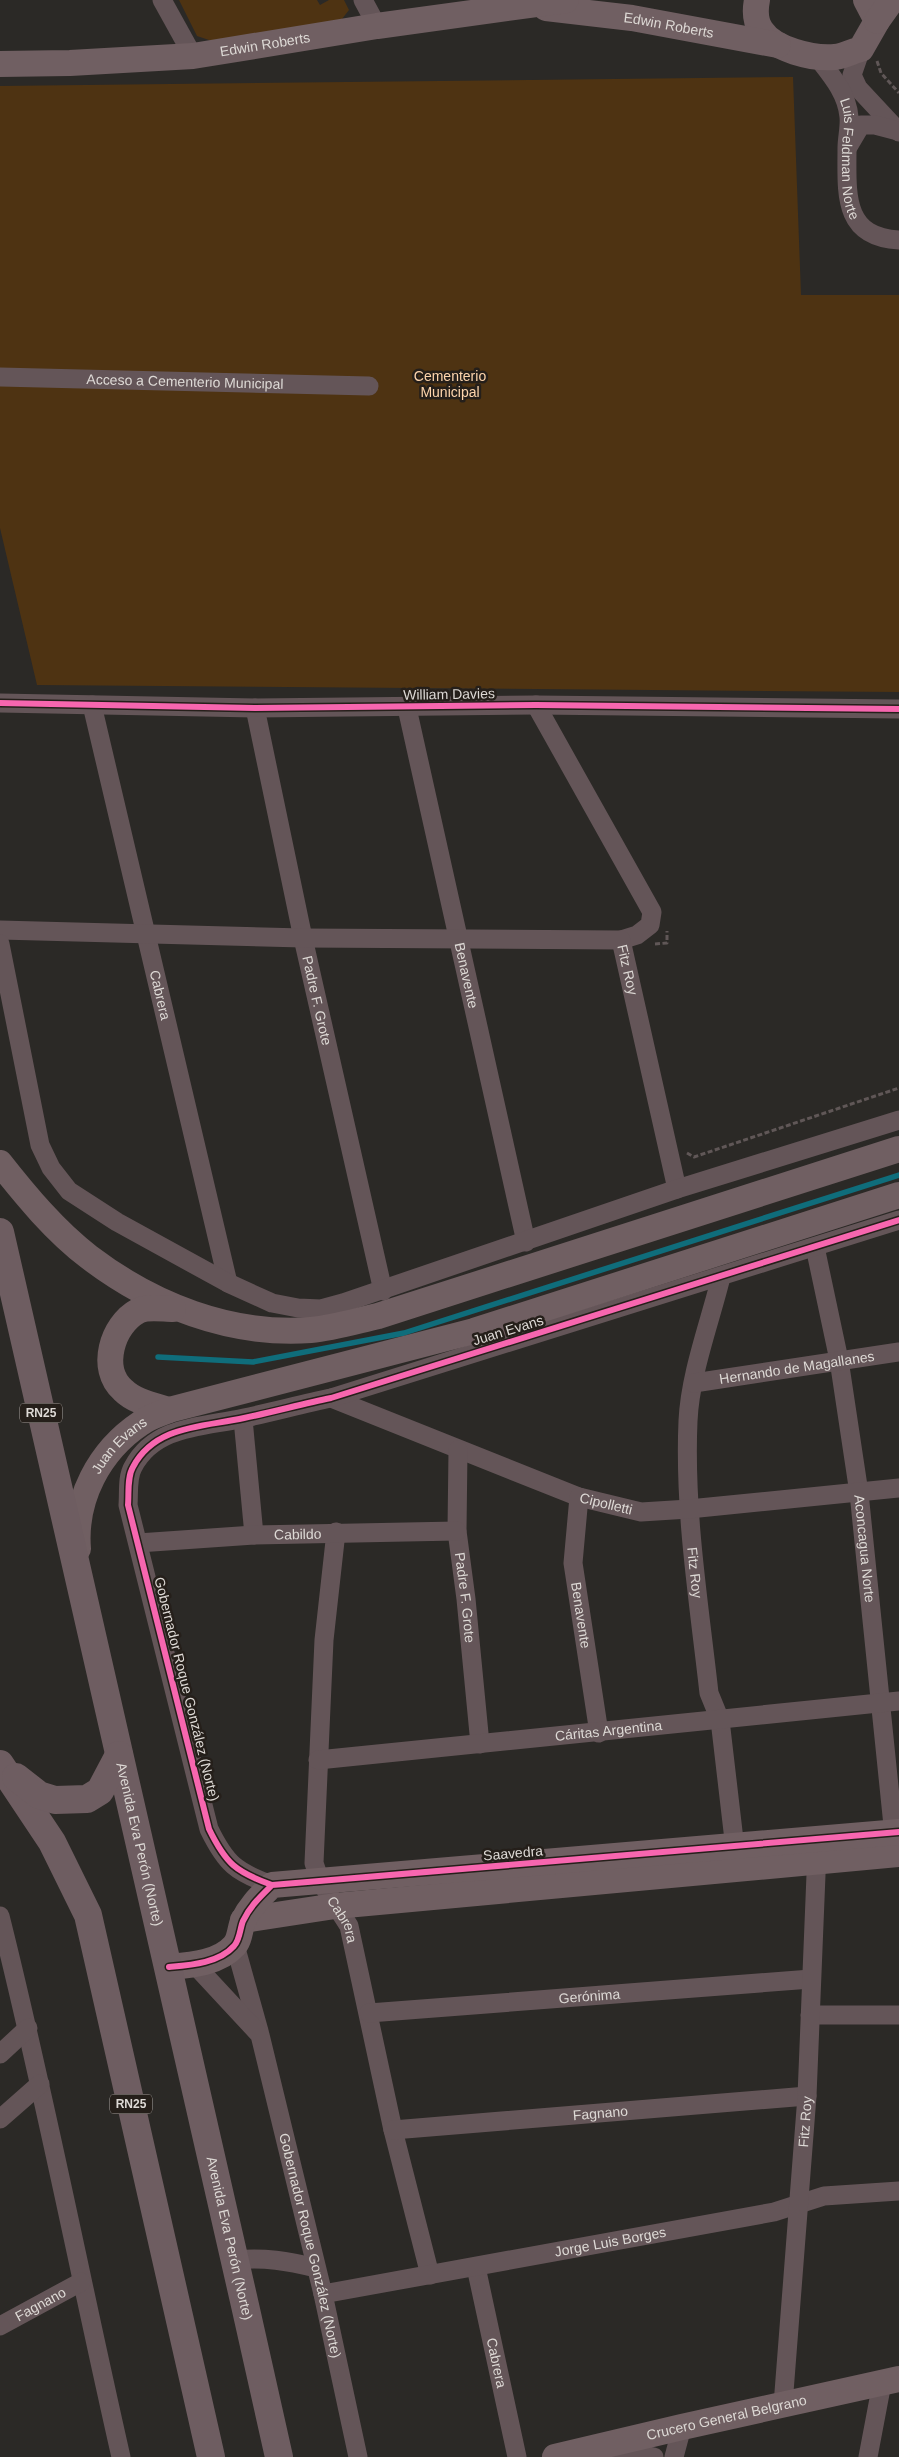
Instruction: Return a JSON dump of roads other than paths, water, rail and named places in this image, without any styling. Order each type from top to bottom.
[{"type":"main road","name":"Avenida Eva Perón (Norte)","points":[[0,1232],[119,1755],[182,1966],[235,2260],[279,2457]]},
{"type":"main road","points":[[2,1766],[38,1794],[55,1800],[87,1799],[100,1791],[119,1755]]},
{"type":"main road","name":"RN25","points":[[2,1766],[52,1842],[88,1915],[211,2457]]},
{"type":"street","points":[[162,0],[193,56]]},
{"type":"street","points":[[364,0],[377,26]]},
{"type":"street","name":"Edwin Roberts","points":[[0,64],[70,63],[193,56],[526,3],[566,0]]},
{"type":"street","name":"Edwin Roberts","points":[[757,0],[755,12],[761,30],[778,45]]},
{"type":"street","points":[[869,54],[871,11],[892,0]]},
{"type":"street","name":"Edwin Roberts","points":[[526,3],[632,18],[778,45],[817,57],[869,54]]},
{"type":"street","name":"Luis Feldman Norte","points":[[869,54],[852,75],[858,88],[899,131]]},
{"type":"street","name":"Luis Feldman Norte","points":[[817,57],[845,99],[849,118],[847,148],[849,203],[854,216],[864,231],[878,237],[899,240]]},
{"type":"street","points":[[847,148],[861,125],[875,125],[899,131]]},
{"type":"street","name":"Acceso a Cementerio Municipal","points":[[0,377],[369,386]]},
{"type":"street","name":"William Davies","points":[[0,703],[254,708],[407,708],[536,705],[899,709]]},
{"type":"street","name":"Cabrera","points":[[92,705],[228,1283]]},
{"type":"street","name":"Fitz Roy","points":[[536,705],[652,912],[650,925],[637,935],[621,940],[677,1189]]},
{"type":"street","name":"Padre F. Grote","points":[[254,708],[382,1291]]},
{"type":"street","name":"Benavente","points":[[407,708],[526,1242]]},
{"type":"street","points":[[0,930],[303,938],[621,940]]},
{"type":"street","points":[[0,944],[40,1145],[51,1168],[69,1191],[118,1222],[228,1283],[272,1303],[298,1308],[321,1309],[382,1291],[677,1189],[899,1120]]},
{"type":"street","points":[[0,1163],[25,1195],[88,1256],[129,1284],[174,1308],[206,1318],[274,1331],[312,1330],[378,1316],[899,1150]]},
{"type":"street","name":"Juan Evans","points":[[82,1594],[76,1532],[79,1511],[88,1484],[105,1457],[125,1436],[142,1422],[169,1410],[474,1331],[899,1195]]},
{"type":"street","name":"Juan Evans","points":[[132,1468],[147,1448],[163,1435],[190,1428],[243,1419],[331,1398],[899,1220]]},
{"type":"street","name":"Aconcagua Norte","points":[[815,1247],[839,1360],[890,1702],[897,1843]]},
{"type":"street","name":"Fitz Roy","points":[[721,1277],[694,1383],[688,1420],[689,1509],[709,1693],[720,1720],[736,1857]]},
{"type":"street","points":[[169,1410],[140,1401],[123,1391],[113,1379],[110,1363],[113,1343],[125,1321],[140,1310],[174,1308]]},
{"type":"street","name":"Hernando de Magallanes","points":[[694,1383],[899,1352]]},
{"type":"street","name":"Cipolletti","points":[[331,1398],[579,1497],[642,1512],[899,1488]]},
{"type":"street","points":[[243,1419],[254,1535]]},
{"type":"street","name":"Padre F. Grote","points":[[458,1450],[457,1531],[466,1599],[480,1744]]},
{"type":"street","name":"Gobernador Roque González (Norte)","points":[[132,1468],[128,1505],[208,1829],[221,1853],[244,1874],[272,1886]]},
{"type":"street","name":"Benavente","points":[[579,1497],[573,1563],[599,1732]]},
{"type":"street","name":"Cabildo","points":[[138,1543],[254,1535],[457,1531]]},
{"type":"street","name":"Cabrera","points":[[336,1532],[324,1640],[314,1863],[320,1881],[349,1926],[393,2130],[430,2275]]},
{"type":"street","name":"Cáritas Argentina","points":[[318,1760],[890,1702]]},
{"type":"street","name":"Saavedra","points":[[272,1886],[320,1881],[736,1857],[897,1843]]},
{"type":"street","name":"Fitz Roy","points":[[784,2405],[807,2096],[817,1850]]},
{"type":"street","name":"Saavedra","points":[[243,1920],[335,1906],[736,1857]]},
{"type":"street","points":[[182,1966],[222,1955],[235,1945],[243,1920],[254,1902],[272,1886]]},
{"type":"street","points":[[0,1916],[28,2028],[81,2282],[121,2457]]},
{"type":"street","name":"Gobernador Roque González (Norte)","points":[[235,1945],[260,2035],[323,2294],[358,2457]]},
{"type":"street","name":"Gobernador Roque González (Norte)","points":[[182,1966],[260,2035]]},
{"type":"street","name":"Gerónima","points":[[369,2013],[811,1979]]},
{"type":"street","points":[[810,2015],[899,2015]]},
{"type":"street","points":[[0,2054],[28,2028]]},
{"type":"street","points":[[0,2119],[40,2084]]},
{"type":"street","name":"Fagnano","points":[[393,2130],[807,2096]]},
{"type":"street","name":"Jorge Luis Borges","points":[[323,2294],[774,2212],[824,2196],[899,2191]]},
{"type":"street","points":[[235,2260],[257,2258],[281,2260],[316,2268]]},
{"type":"street","name":"Cabrera","points":[[476,2267],[517,2457]]},
{"type":"street","name":"Fagnano","points":[[0,2326],[81,2282]]},
{"type":"street","points":[[868,2457],[890,2381]]},
{"type":"street","name":"Crucero General Belgrano","points":[[555,2457],[601,2448],[682,2426],[890,2381]]},
{"type":"street","points":[[674,2457],[682,2426]]},
{"type":"street","points":[[601,2448],[654,2457]]},
{"type":"waterway","points":[[158,1357],[253,1362],[404,1333],[899,1175]]},
{"type":"park label","name":"Cementerio Municipal","points":[[450,384]]}]
